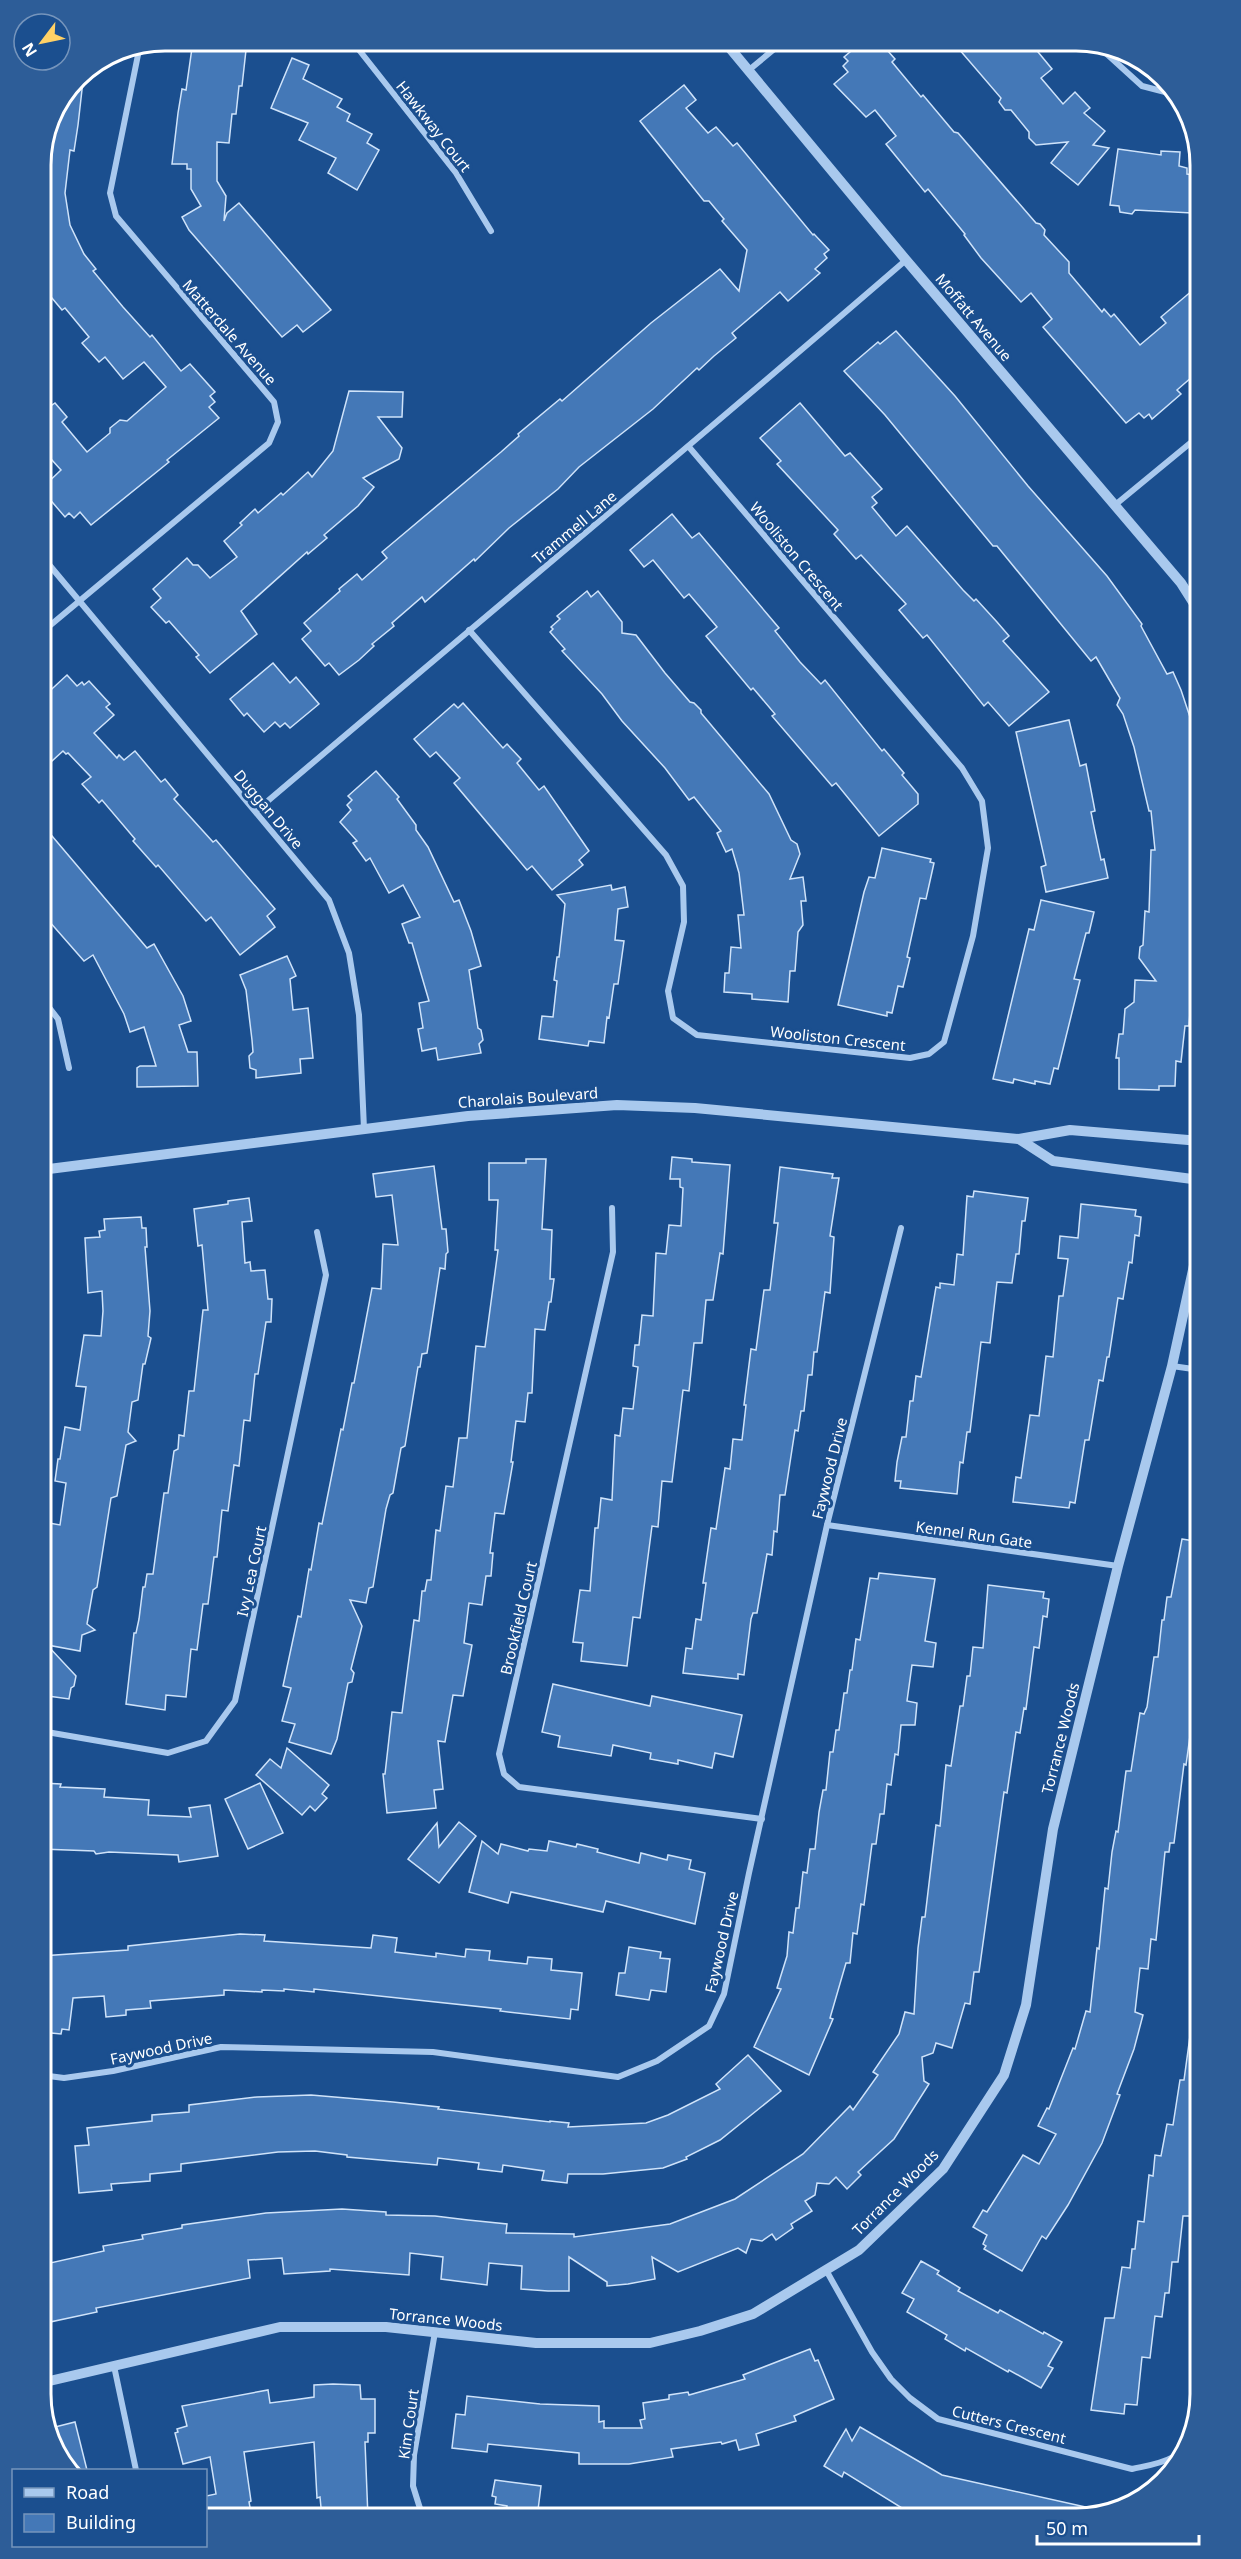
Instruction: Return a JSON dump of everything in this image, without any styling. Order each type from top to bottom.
[{"type":"street","name":"Hawkway Court","points":[[361,51],[456,173],[491,231]]},
{"type":"street","name":"Moffatt Avenue","points":[[733,51],[906,260],[1181,583],[1190,597]]},
{"type":"street","points":[[749,70],[772,51]]},
{"type":"street","name":"Matterdale Avenue","points":[[51,624],[269,443],[279,422],[274,402],[116,216],[110,194],[138,54]]},
{"type":"street","points":[[1109,56],[1142,86],[1162,91]]},
{"type":"street","name":"Trammell Lane","points":[[256,812],[469,630],[689,447],[906,260]]},
{"type":"street","points":[[1115,505],[1190,443]]},
{"type":"street","name":"Wooliston Crescent","points":[[469,630],[666,855],[683,886],[684,922],[668,992],[674,1018],[698,1035],[910,1058],[929,1054],[945,1042],[973,936],[988,848],[982,801],[962,768],[689,447]]},
{"type":"street","name":"Duggan Drive","points":[[51,567],[328,900],[349,953],[359,1015],[364,1129]]},
{"type":"street","points":[[51,1009],[58,1018],[69,1068]]},
{"type":"street","name":"Charolais Boulevard","points":[[51,1169],[468,1116],[617,1106],[695,1108],[1019,1139],[1070,1130],[1190,1140]]},
{"type":"street","name":"Charolais Boulevard","points":[[1019,1139],[1053,1161],[1190,1179]]},
{"type":"street","name":"Brookfield Court","points":[[612,1208],[613,1252],[499,1754],[504,1774],[519,1788],[762,1819]]},
{"type":"street","name":"Faywood Drive","points":[[51,2076],[64,2078],[113,2071],[221,2048],[433,2052],[618,2077],[657,2061],[709,2026],[724,1994],[827,1525],[901,1228]]},
{"type":"street","name":"Ivy Lea Court","points":[[51,1733],[168,1753],[206,1741],[235,1701],[326,1275],[317,1232]]},
{"type":"street","name":"Torrance Woods","points":[[51,2381],[280,2327],[386,2327],[536,2343],[650,2343],[700,2331],[753,2314],[859,2250],[943,2169],[1004,2075],[1026,2005],[1053,1829],[1118,1566],[1172,1366],[1190,1284]]},
{"type":"street","points":[[1172,1366],[1190,1369]]},
{"type":"street","name":"Kennel Run Gate","points":[[827,1525],[1118,1566]]},
{"type":"street","name":"Cutters Crescent","points":[[826,2270],[872,2352],[891,2379],[939,2419],[1132,2469],[1149,2466],[1171,2457]]},
{"type":"street","name":"Kim Court","points":[[420,2508],[413,2486],[414,2455],[435,2332]]},
{"type":"street","points":[[114,2367],[136,2469]]},
{"type":"building","points":[[192,51],[246,51],[242,86],[239,86],[236,114],[232,114],[229,143],[217,142],[217,181],[226,196],[224,221],[227,213],[239,203],[331,310],[303,332],[297,325],[282,337],[189,230],[182,217],[201,206],[191,189],[191,169],[187,169],[187,164],[172,164],[182,89],[186,90]]},
{"type":"building","points":[[851,51],[888,51],[895,59],[892,62],[921,97],[923,95],[1036,223],[1045,230],[1044,235],[1069,262],[1069,273],[1102,312],[1104,309],[1111,317],[1114,314],[1140,345],[1166,323],[1161,317],[1190,292],[1190,379],[1177,390],[1181,394],[1152,419],[1149,414],[1144,418],[1139,413],[1126,423],[1043,327],[1052,319],[1031,293],[1021,302],[981,258],[965,234],[928,189],[925,192],[886,144],[896,136],[875,110],[866,117],[834,84],[848,72],[843,66],[848,61],[844,57]]},
{"type":"building","points":[[961,51],[1037,51],[1052,69],[1041,78],[1063,104],[1075,92],[1090,108],[1084,113],[1105,131],[1093,145],[1109,148],[1078,185],[1051,163],[1068,142],[1036,145],[1029,138],[1029,132],[1011,110],[1005,110],[999,102],[1001,98]]},
{"type":"building","points":[[292,58],[309,65],[303,79],[342,99],[337,107],[350,114],[347,121],[372,134],[367,143],[379,150],[357,190],[328,173],[336,158],[299,140],[308,123],[271,108]]},
{"type":"building","points":[[684,85],[696,100],[686,108],[708,133],[716,127],[733,146],[737,143],[813,235],[829,250],[824,254],[827,258],[815,269],[820,273],[788,301],[780,292],[732,333],[736,338],[699,370],[697,368],[653,409],[579,467],[558,489],[509,528],[475,561],[474,559],[425,602],[422,597],[392,623],[394,626],[372,644],[374,646],[339,675],[329,663],[325,666],[302,639],[311,631],[304,623],[340,591],[339,589],[357,574],[362,580],[387,558],[382,552],[501,452],[519,436],[518,434],[560,399],[562,401],[651,323],[720,269],[739,291],[747,250],[722,221],[724,219],[709,201],[704,201],[640,121]]},
{"type":"building","points":[[82,86],[74,151],[70,150],[65,193],[70,225],[84,254],[96,269],[93,271],[123,307],[150,337],[152,335],[181,371],[190,364],[215,392],[210,396],[215,402],[209,407],[219,418],[91,525],[80,512],[74,518],[69,513],[65,517],[51,501],[51,480],[61,470],[51,459],[51,404],[55,403],[67,417],[62,422],[87,452],[110,433],[110,428],[120,420],[127,421],[166,387],[144,362],[123,379],[105,357],[99,362],[82,343],[89,337],[65,308],[62,310],[51,297],[51,157],[60,121],[70,102]]},
{"type":"building","points":[[1118,149],[1161,155],[1161,151],[1180,152],[1179,166],[1187,168],[1187,174],[1190,174],[1190,213],[1135,210],[1132,214],[1120,212],[1119,206],[1110,205]]},
{"type":"building","points":[[896,331],[955,396],[1028,486],[1107,576],[1142,624],[1167,674],[1173,672],[1181,690],[1190,717],[1190,1012],[1189,1026],[1185,1026],[1181,1062],[1176,1061],[1175,1086],[1159,1086],[1159,1090],[1119,1089],[1119,1058],[1116,1058],[1119,1034],[1123,1034],[1125,1009],[1134,1002],[1135,980],[1156,981],[1139,958],[1140,947],[1143,945],[1145,911],[1149,912],[1151,850],[1155,850],[1151,811],[1149,811],[1134,747],[1123,714],[1117,705],[1120,698],[1096,657],[1091,661],[997,546],[993,546],[885,415],[844,371],[878,342],[880,344]]},
{"type":"building","points":[[349,391],[403,392],[402,417],[378,417],[402,448],[399,459],[363,478],[374,487],[358,506],[324,535],[327,538],[308,554],[307,552],[241,611],[257,634],[210,673],[196,657],[199,655],[169,621],[166,623],[151,607],[161,598],[153,589],[187,558],[193,565],[198,565],[210,578],[237,557],[224,541],[242,525],[240,523],[255,509],[258,513],[281,493],[283,495],[308,472],[312,477],[333,451]]},
{"type":"building","points":[[800,403],[845,456],[850,453],[882,489],[872,497],[877,503],[872,507],[896,536],[907,526],[963,590],[974,601],[976,599],[1009,636],[1003,641],[1049,692],[1009,726],[988,702],[984,706],[927,635],[923,638],[899,610],[906,604],[861,555],[856,559],[834,534],[838,530],[777,464],[781,461],[760,438]]},
{"type":"building","points":[[672,514],[692,538],[699,533],[779,628],[775,631],[800,662],[821,684],[825,680],[882,751],[884,749],[904,773],[902,775],[918,794],[918,804],[879,836],[836,783],[832,786],[772,716],[775,714],[753,688],[751,690],[706,636],[717,627],[689,594],[684,598],[653,560],[644,567],[630,550]]},
{"type":"building","points":[[587,591],[591,597],[598,591],[622,622],[622,633],[636,635],[690,702],[701,710],[701,713],[769,794],[791,840],[797,844],[800,854],[790,879],[803,877],[806,901],[801,901],[803,925],[798,932],[795,971],[790,971],[788,1002],[752,999],[752,994],[724,992],[725,973],[729,973],[731,947],[741,948],[738,915],[744,915],[739,873],[732,849],[726,852],[717,833],[721,831],[694,797],[689,800],[602,694],[562,651],[565,649],[550,632],[553,629],[551,627],[560,619],[557,616]]},
{"type":"building","points":[[273,663],[290,683],[296,677],[319,704],[290,728],[285,723],[280,727],[275,722],[264,732],[247,713],[244,716],[230,699]]},
{"type":"building","points":[[67,675],[77,686],[89,681],[110,704],[106,707],[114,715],[94,733],[117,758],[119,755],[124,760],[135,751],[161,782],[165,779],[178,795],[174,799],[213,842],[216,840],[275,909],[267,916],[275,927],[240,955],[211,917],[206,921],[158,865],[156,867],[133,841],[135,839],[102,800],[99,803],[82,784],[91,777],[68,753],[63,751],[51,762],[51,690]]},
{"type":"building","points":[[463,703],[503,748],[507,744],[521,759],[517,763],[539,790],[544,786],[589,851],[579,860],[583,865],[552,890],[532,866],[527,870],[454,783],[460,778],[436,752],[430,757],[414,739],[454,704],[458,708]]},
{"type":"building","points":[[1069,720],[1080,766],[1086,764],[1095,811],[1091,812],[1101,860],[1104,859],[1108,878],[1046,892],[1041,867],[1046,865],[1016,732]]},
{"type":"building","points":[[376,771],[399,797],[397,799],[416,825],[416,830],[428,847],[454,902],[459,900],[471,931],[481,966],[469,970],[478,1028],[481,1030],[483,1040],[479,1044],[481,1053],[438,1060],[436,1048],[422,1051],[418,1029],[423,1028],[419,1003],[429,1001],[412,943],[409,943],[402,924],[420,917],[403,885],[389,893],[370,858],[366,861],[353,843],[357,841],[340,822],[351,810],[347,805],[352,800],[348,796]]},
{"type":"building","points":[[51,835],[147,948],[154,944],[183,996],[191,1021],[179,1025],[188,1052],[197,1052],[198,1086],[137,1087],[137,1068],[156,1066],[144,1027],[130,1032],[124,1014],[93,955],[84,961],[51,923]]},
{"type":"building","points":[[882,848],[931,859],[930,862],[934,863],[926,899],[920,898],[903,987],[898,986],[892,1013],[887,1012],[887,1016],[838,1005],[864,892],[869,877],[875,878]]},
{"type":"building","points":[[611,885],[612,890],[625,887],[628,907],[618,909],[615,940],[624,941],[618,984],[614,984],[604,1043],[589,1041],[588,1046],[539,1039],[542,1016],[553,1017],[557,981],[554,980],[565,904],[557,895]]},
{"type":"building","points":[[1041,900],[1094,912],[1074,979],[1080,980],[1058,1069],[1054,1068],[1050,1084],[1035,1081],[1035,1084],[1014,1079],[1013,1083],[993,1079],[1029,929],[1034,930]]},
{"type":"building","points":[[287,956],[296,976],[290,979],[293,1010],[308,1008],[313,1058],[300,1059],[301,1073],[256,1078],[256,1070],[250,1068],[249,1056],[253,1052],[252,1040],[246,990],[240,975]]},
{"type":"building","points":[[672,1157],[692,1159],[692,1162],[730,1165],[723,1254],[720,1253],[713,1300],[706,1300],[702,1343],[694,1343],[689,1391],[683,1390],[672,1482],[662,1481],[658,1527],[652,1526],[640,1618],[633,1617],[627,1666],[581,1661],[583,1643],[573,1642],[580,1590],[590,1591],[595,1528],[598,1528],[601,1498],[612,1500],[615,1435],[620,1436],[623,1408],[633,1409],[638,1367],[633,1366],[635,1345],[639,1345],[642,1315],[653,1316],[656,1253],[666,1254],[669,1225],[681,1226],[683,1188],[680,1187],[680,1179],[670,1179]]},
{"type":"building","points":[[526,1159],[546,1159],[542,1229],[552,1230],[550,1279],[554,1279],[545,1330],[535,1329],[532,1393],[528,1393],[525,1422],[516,1421],[511,1462],[513,1462],[504,1514],[495,1513],[490,1553],[493,1553],[491,1576],[486,1576],[482,1605],[469,1603],[464,1643],[472,1645],[463,1696],[453,1695],[445,1742],[438,1741],[443,1789],[434,1790],[436,1808],[387,1813],[383,1774],[385,1774],[392,1712],[402,1713],[414,1620],[419,1621],[422,1591],[425,1591],[427,1580],[431,1580],[436,1530],[440,1531],[446,1486],[453,1487],[459,1438],[467,1438],[476,1346],[485,1347],[498,1250],[495,1250],[498,1200],[489,1200],[489,1163],[526,1163]]},
{"type":"building","points":[[434,1166],[442,1229],[446,1229],[448,1252],[445,1269],[440,1268],[427,1353],[422,1354],[420,1367],[418,1367],[405,1446],[401,1448],[393,1493],[390,1495],[386,1509],[373,1587],[369,1588],[366,1603],[350,1600],[362,1626],[351,1669],[354,1673],[352,1682],[348,1683],[337,1739],[331,1754],[289,1742],[295,1724],[282,1721],[291,1688],[283,1686],[298,1616],[301,1617],[319,1523],[322,1524],[341,1429],[343,1430],[352,1383],[354,1383],[372,1288],[381,1289],[383,1244],[398,1245],[392,1195],[376,1197],[373,1174]]},
{"type":"building","points":[[780,1167],[833,1174],[832,1178],[839,1178],[830,1236],[834,1237],[830,1293],[825,1292],[812,1375],[808,1375],[804,1411],[801,1411],[798,1431],[795,1430],[785,1495],[780,1495],[777,1532],[774,1531],[772,1555],[767,1554],[757,1613],[753,1613],[751,1619],[744,1675],[738,1674],[738,1679],[683,1673],[686,1648],[692,1649],[696,1619],[701,1620],[706,1583],[703,1583],[711,1528],[716,1529],[725,1468],[730,1469],[733,1439],[742,1440],[751,1349],[756,1350],[764,1290],[770,1290],[778,1223],[774,1223]]},
{"type":"building","points":[[974,1191],[1028,1198],[1012,1283],[997,1282],[990,1343],[981,1342],[970,1432],[967,1432],[963,1463],[960,1462],[957,1494],[900,1488],[901,1481],[895,1481],[897,1462],[902,1437],[906,1437],[910,1401],[913,1401],[916,1376],[921,1377],[936,1287],[940,1288],[940,1283],[954,1285],[957,1254],[963,1255],[967,1196],[973,1197]]},
{"type":"building","points":[[249,1198],[252,1221],[242,1222],[245,1263],[250,1262],[251,1271],[265,1270],[268,1299],[272,1299],[271,1322],[266,1322],[258,1374],[255,1374],[250,1421],[244,1420],[239,1466],[234,1465],[228,1511],[222,1510],[217,1557],[214,1557],[208,1604],[203,1604],[197,1650],[191,1649],[186,1697],[166,1695],[165,1710],[126,1704],[134,1633],[136,1633],[139,1619],[143,1587],[145,1587],[147,1574],[153,1574],[164,1493],[168,1493],[174,1451],[178,1449],[179,1435],[184,1436],[189,1391],[194,1391],[203,1310],[208,1310],[202,1245],[198,1246],[194,1209]]},
{"type":"building","points":[[1081,1204],[1136,1210],[1135,1216],[1141,1217],[1139,1236],[1135,1235],[1132,1263],[1129,1262],[1123,1299],[1118,1298],[1109,1357],[1107,1357],[1103,1381],[1099,1380],[1089,1440],[1085,1440],[1075,1503],[1070,1502],[1069,1508],[1013,1502],[1016,1477],[1021,1478],[1030,1415],[1039,1416],[1046,1356],[1053,1357],[1059,1296],[1063,1296],[1068,1259],[1058,1258],[1060,1236],[1078,1238]]},
{"type":"building","points":[[141,1217],[142,1228],[146,1228],[147,1247],[145,1247],[150,1311],[148,1336],[151,1338],[145,1364],[143,1364],[138,1400],[132,1402],[128,1432],[136,1441],[126,1445],[117,1496],[111,1498],[97,1587],[93,1590],[87,1624],[95,1630],[82,1635],[80,1651],[51,1646],[51,1523],[60,1525],[66,1483],[55,1481],[65,1427],[80,1430],[86,1387],[76,1386],[84,1335],[101,1336],[102,1291],[88,1293],[85,1238],[100,1237],[99,1231],[105,1230],[104,1219]]},
{"type":"building","points":[[1182,1539],[1190,1540],[1190,1736],[1174,1843],[1170,1843],[1169,1852],[1165,1852],[1156,1940],[1151,1939],[1148,1969],[1140,1968],[1135,2012],[1143,2015],[1134,2049],[1117,2094],[1120,2095],[1102,2143],[1068,2205],[1046,2239],[1042,2236],[1022,2271],[984,2249],[986,2246],[983,2244],[987,2235],[973,2227],[983,2210],[987,2212],[1023,2155],[1039,2164],[1056,2134],[1038,2126],[1047,2108],[1049,2109],[1073,2048],[1075,2049],[1086,2011],[1090,2012],[1105,1888],[1108,1889],[1126,1771],[1131,1771],[1140,1713],[1144,1714],[1147,1707],[1154,1657],[1158,1657],[1167,1597],[1171,1597]]},
{"type":"building","points":[[879,1573],[935,1579],[925,1641],[936,1643],[933,1667],[912,1665],[907,1701],[917,1703],[915,1725],[901,1725],[898,1755],[895,1754],[891,1785],[887,1784],[884,1814],[880,1814],[876,1844],[872,1844],[864,1905],[861,1904],[857,1934],[853,1933],[850,1963],[846,1963],[830,2018],[833,2019],[809,2075],[754,2047],[781,1989],[777,1988],[787,1956],[789,1932],[793,1933],[796,1908],[799,1908],[803,1872],[807,1873],[810,1849],[815,1849],[823,1790],[826,1790],[830,1752],[833,1752],[836,1730],[839,1730],[844,1693],[847,1693],[856,1639],[860,1640],[870,1578],[878,1579]]},
{"type":"building","points":[[988,1585],[1044,1592],[1043,1598],[1049,1599],[1047,1617],[1043,1616],[1039,1648],[1034,1647],[1026,1709],[1024,1708],[1020,1733],[1016,1732],[1007,1793],[1004,1792],[979,1972],[974,1972],[970,2004],[965,2003],[952,2048],[936,2043],[933,2053],[922,2057],[924,2081],[929,2084],[894,2139],[858,2172],[861,2175],[847,2189],[836,2177],[829,2184],[817,2183],[815,2195],[805,2201],[812,2211],[791,2224],[793,2228],[776,2240],[772,2234],[762,2241],[751,2239],[746,2253],[738,2248],[678,2272],[652,2257],[655,2279],[628,2284],[607,2286],[607,2282],[569,2257],[569,2291],[521,2289],[522,2266],[489,2263],[487,2285],[441,2279],[443,2257],[410,2253],[409,2275],[330,2269],[330,2271],[284,2274],[282,2258],[248,2260],[250,2278],[96,2308],[97,2312],[51,2322],[51,2263],[104,2251],[103,2246],[143,2239],[142,2235],[182,2228],[182,2225],[266,2213],[342,2209],[386,2212],[386,2215],[435,2216],[507,2224],[506,2233],[574,2234],[574,2237],[670,2224],[735,2199],[803,2154],[850,2106],[853,2110],[878,2075],[873,2072],[899,2034],[905,2012],[914,2014],[918,1948],[922,1917],[925,1917],[936,1825],[940,1826],[946,1765],[951,1766],[960,1706],[963,1706],[967,1676],[970,1676],[973,1647],[983,1648]]},
{"type":"building","points":[[51,1649],[76,1676],[69,1699],[51,1696]]},
{"type":"building","points":[[553,1684],[650,1706],[652,1696],[742,1715],[733,1757],[715,1753],[712,1768],[678,1760],[678,1764],[650,1759],[651,1753],[613,1745],[611,1756],[558,1747],[560,1736],[542,1732]]},
{"type":"building","points":[[287,1748],[329,1785],[322,1794],[327,1798],[315,1811],[310,1806],[302,1815],[256,1775],[270,1759],[281,1768]]},
{"type":"building","points":[[260,1783],[283,1833],[248,1849],[225,1799]]},
{"type":"building","points":[[51,1784],[61,1784],[60,1787],[105,1789],[104,1797],[149,1800],[148,1815],[191,1817],[189,1808],[210,1805],[218,1856],[179,1862],[178,1855],[109,1852],[96,1854],[94,1851],[51,1849]]},
{"type":"building","points":[[459,1822],[476,1836],[439,1883],[408,1859],[437,1823],[439,1847]]},
{"type":"building","points":[[482,1841],[498,1854],[501,1844],[528,1851],[529,1849],[547,1851],[549,1841],[598,1849],[597,1852],[639,1863],[641,1853],[667,1860],[668,1855],[691,1860],[689,1869],[705,1873],[695,1924],[606,1901],[603,1912],[511,1892],[508,1903],[469,1892]]},
{"type":"building","points":[[240,1934],[265,1935],[264,1941],[371,1948],[373,1935],[397,1938],[395,1952],[436,1957],[436,1953],[465,1957],[466,1949],[490,1951],[489,1960],[527,1964],[528,1957],[552,1959],[551,1970],[582,1973],[578,2010],[571,2009],[570,2019],[500,2011],[501,2009],[314,1989],[314,1992],[284,1989],[284,1991],[262,1990],[262,1992],[224,1990],[224,1995],[150,2001],[151,2008],[126,2010],[126,2015],[106,2017],[104,1996],[73,1998],[69,2030],[62,2029],[61,2034],[51,2033],[51,1955],[128,1950],[128,1946]]},
{"type":"building","points":[[629,1947],[661,1952],[660,1958],[670,1959],[666,1992],[651,1990],[649,2000],[616,1995],[619,1973],[625,1973]]},
{"type":"building","points":[[1190,2036],[1190,2216],[1183,2216],[1178,2262],[1172,2262],[1169,2293],[1165,2293],[1162,2317],[1155,2316],[1150,2358],[1142,2357],[1137,2405],[1125,2404],[1124,2414],[1091,2410],[1105,2318],[1114,2318],[1122,2267],[1130,2268],[1138,2221],[1144,2222],[1149,2175],[1153,2176],[1155,2155],[1161,2156],[1167,2124],[1173,2125],[1180,2080],[1184,2080]]},
{"type":"building","points":[[748,2055],[781,2091],[720,2140],[686,2157],[687,2159],[663,2168],[603,2174],[568,2174],[567,2183],[542,2180],[544,2171],[503,2165],[502,2172],[478,2169],[479,2163],[438,2158],[437,2165],[347,2157],[347,2155],[315,2151],[278,2152],[181,2164],[181,2171],[150,2174],[150,2181],[111,2184],[112,2190],[79,2193],[75,2146],[89,2145],[87,2128],[152,2121],[152,2115],[189,2112],[189,2105],[257,2097],[311,2095],[393,2102],[569,2123],[568,2127],[646,2123],[668,2115],[720,2089],[716,2084]]},
{"type":"building","points":[[921,2261],[939,2271],[937,2274],[960,2288],[958,2291],[998,2313],[1000,2310],[1062,2342],[1048,2366],[1053,2368],[1041,2388],[966,2348],[965,2351],[945,2339],[947,2335],[907,2312],[914,2299],[902,2293]]},
{"type":"building","points":[[810,2349],[815,2361],[818,2360],[834,2399],[794,2416],[796,2421],[756,2434],[759,2445],[739,2450],[736,2440],[722,2444],[721,2442],[671,2449],[673,2457],[629,2464],[579,2464],[579,2453],[488,2444],[487,2452],[452,2448],[456,2414],[465,2415],[467,2396],[540,2404],[599,2406],[599,2422],[604,2421],[604,2428],[642,2428],[640,2420],[645,2419],[643,2403],[669,2399],[669,2395],[688,2392],[689,2395],[745,2379],[743,2375]]},
{"type":"building","points":[[314,2385],[360,2385],[361,2399],[375,2399],[375,2433],[368,2433],[368,2442],[365,2442],[368,2508],[321,2508],[320,2497],[317,2498],[314,2442],[244,2452],[250,2508],[207,2508],[207,2496],[216,2494],[210,2457],[183,2464],[175,2433],[178,2432],[177,2429],[187,2426],[182,2406],[268,2390],[270,2403],[314,2397]]},
{"type":"building","points":[[75,2422],[87,2469],[79,2469],[66,2451],[56,2427]]},
{"type":"building","points":[[860,2427],[942,2475],[1088,2507],[902,2508],[844,2472],[842,2477],[824,2466],[846,2429],[852,2441]]},
{"type":"building","points":[[495,2480],[541,2486],[538,2508],[507,2508],[507,2506],[495,2504],[496,2497],[492,2496]]}]
